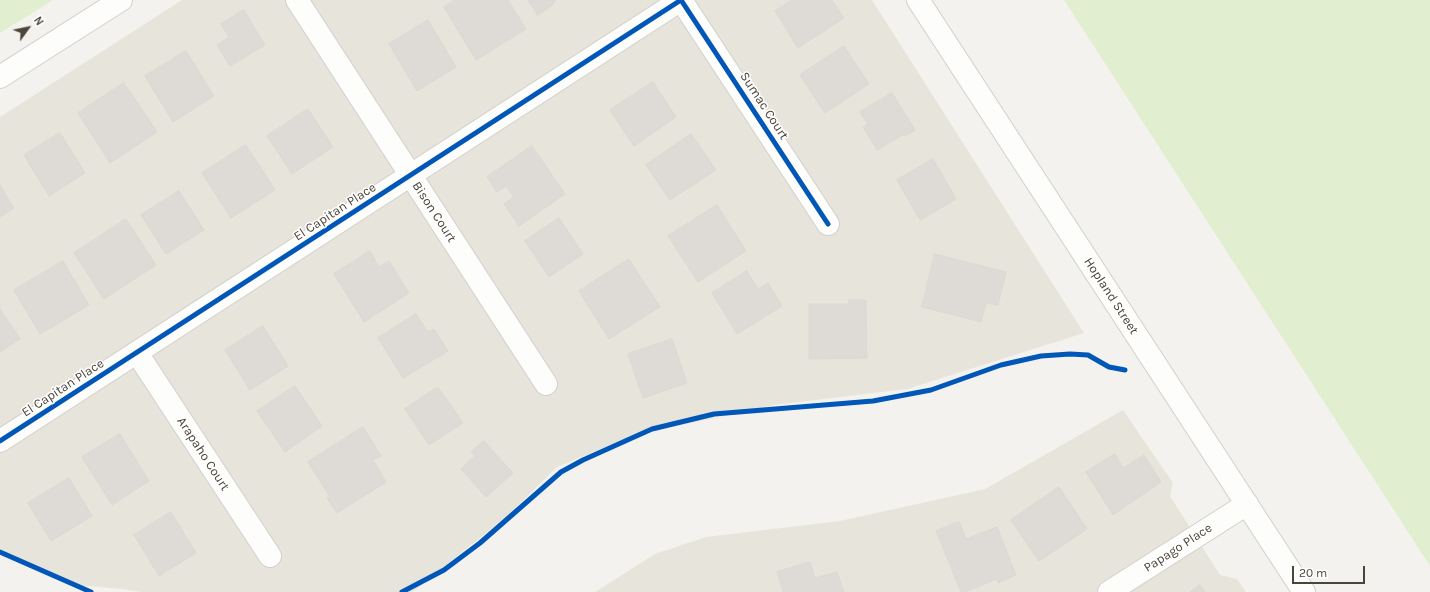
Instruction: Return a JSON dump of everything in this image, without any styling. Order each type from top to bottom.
[{"type":"street","points":[[0,77],[121,0]]},
{"type":"street","name":"Bison Court","points":[[297,0],[546,384]]},
{"type":"street","name":"El Capitan Place","points":[[0,441],[681,0]]},
{"type":"street","name":"Sumac Court","points":[[681,0],[828,224]]},
{"type":"street","name":"Hopland Street","points":[[918,0],[1304,592]]},
{"type":"street","name":"Arapaho Court","points":[[137,353],[270,556]]},
{"type":"street","name":"Papago Place","points":[[1109,592],[1247,504]]},
{"type":"shaded area","points":[[182,0],[872,0],[1084,333],[907,389],[774,405],[632,436],[557,467],[508,515],[414,591],[410,592],[141,592],[76,585],[0,549],[0,117]]},
{"type":"shaded area","points":[[1123,410],[1173,483],[1170,496],[1220,575],[1237,579],[1246,592],[595,592],[655,554],[706,537],[840,521],[985,489]]},
{"type":"green space","points":[[0,0],[53,0],[0,33]]},
{"type":"green space","points":[[1064,0],[1430,0],[1430,566]]},
{"type":"building","points":[[455,0],[508,0],[526,29],[476,60],[444,7]]},
{"type":"building","points":[[528,0],[556,0],[553,3],[554,4],[538,15]]},
{"type":"building","points":[[792,0],[832,0],[844,18],[798,48],[775,11]]},
{"type":"building","points":[[244,10],[265,45],[230,66],[217,45],[229,37],[221,24]]},
{"type":"building","points":[[428,20],[456,67],[417,91],[389,44]]},
{"type":"building","points":[[844,46],[869,84],[825,113],[800,75]]},
{"type":"building","points":[[186,51],[214,96],[173,122],[145,76]]},
{"type":"building","points":[[653,82],[676,117],[634,146],[610,110]]},
{"type":"building","points":[[124,83],[157,132],[110,163],[78,113]]},
{"type":"building","points":[[892,93],[915,130],[905,136],[904,134],[877,150],[863,127],[868,124],[860,112]]},
{"type":"building","points":[[308,109],[333,147],[292,174],[267,136]]},
{"type":"building","points":[[60,133],[85,173],[49,196],[24,155]]},
{"type":"building","points":[[691,134],[716,170],[670,200],[646,165]]},
{"type":"building","points":[[246,145],[275,190],[231,218],[202,173]]},
{"type":"building","points":[[532,146],[565,194],[519,226],[504,204],[514,197],[506,186],[497,192],[487,177]]},
{"type":"building","points":[[933,159],[956,199],[920,220],[897,180]]},
{"type":"building","points":[[0,185],[14,208],[0,217]]},
{"type":"building","points":[[179,191],[204,230],[166,254],[141,215]]},
{"type":"building","points":[[717,205],[746,251],[698,282],[668,236]]},
{"type":"building","points":[[559,218],[583,254],[549,277],[525,241]]},
{"type":"building","points":[[126,219],[156,265],[104,299],[74,253]]},
{"type":"building","points":[[370,251],[379,267],[389,261],[409,293],[364,322],[334,274]]},
{"type":"building","points":[[935,254],[1006,272],[998,305],[986,303],[981,322],[922,307]]},
{"type":"building","points":[[629,259],[660,307],[609,339],[579,291]]},
{"type":"building","points":[[63,261],[89,305],[40,334],[14,290]]},
{"type":"building","points":[[747,271],[758,289],[768,283],[782,306],[737,334],[712,293]]},
{"type":"building","points":[[849,300],[866,300],[867,358],[809,359],[809,304],[849,304]]},
{"type":"building","points":[[0,309],[20,339],[0,352]]},
{"type":"building","points":[[416,314],[428,332],[434,329],[448,351],[403,378],[378,338]]},
{"type":"building","points":[[263,326],[288,366],[250,390],[225,350]]},
{"type":"building","points":[[672,339],[687,383],[643,398],[628,354]]},
{"type":"building","points":[[295,386],[322,426],[285,452],[257,411]]},
{"type":"building","points":[[438,387],[463,423],[429,445],[405,409]]},
{"type":"building","points":[[363,427],[381,456],[373,460],[386,482],[337,513],[327,498],[330,497],[308,462]]},
{"type":"building","points":[[120,434],[149,481],[112,505],[82,457]]},
{"type":"building","points":[[484,441],[513,473],[486,497],[461,469],[475,456],[471,452]]},
{"type":"building","points":[[1115,454],[1123,468],[1144,455],[1161,482],[1113,515],[1086,472]]},
{"type":"building","points":[[69,478],[92,516],[51,541],[28,503]]},
{"type":"building","points":[[1059,487],[1087,529],[1039,561],[1011,520]]},
{"type":"building","points":[[171,512],[196,553],[159,576],[134,535]]},
{"type":"building","points":[[959,522],[966,539],[997,527],[1016,575],[998,583],[997,579],[965,592],[961,592],[936,531]]},
{"type":"building","points":[[810,562],[815,578],[837,572],[844,592],[783,592],[777,572]]},
{"type":"building","points":[[1200,585],[1205,592],[1190,592]]},
{"type":"cycle path","points":[[0,441],[681,0],[828,224]]},
{"type":"cycle path","points":[[402,592],[444,570],[480,543],[561,472],[583,460],[652,429],[714,414],[873,401],[931,390],[1001,365],[1041,356],[1070,354],[1088,355],[1109,367],[1125,370]]},
{"type":"cycle path","points":[[0,552],[91,592]]}]
